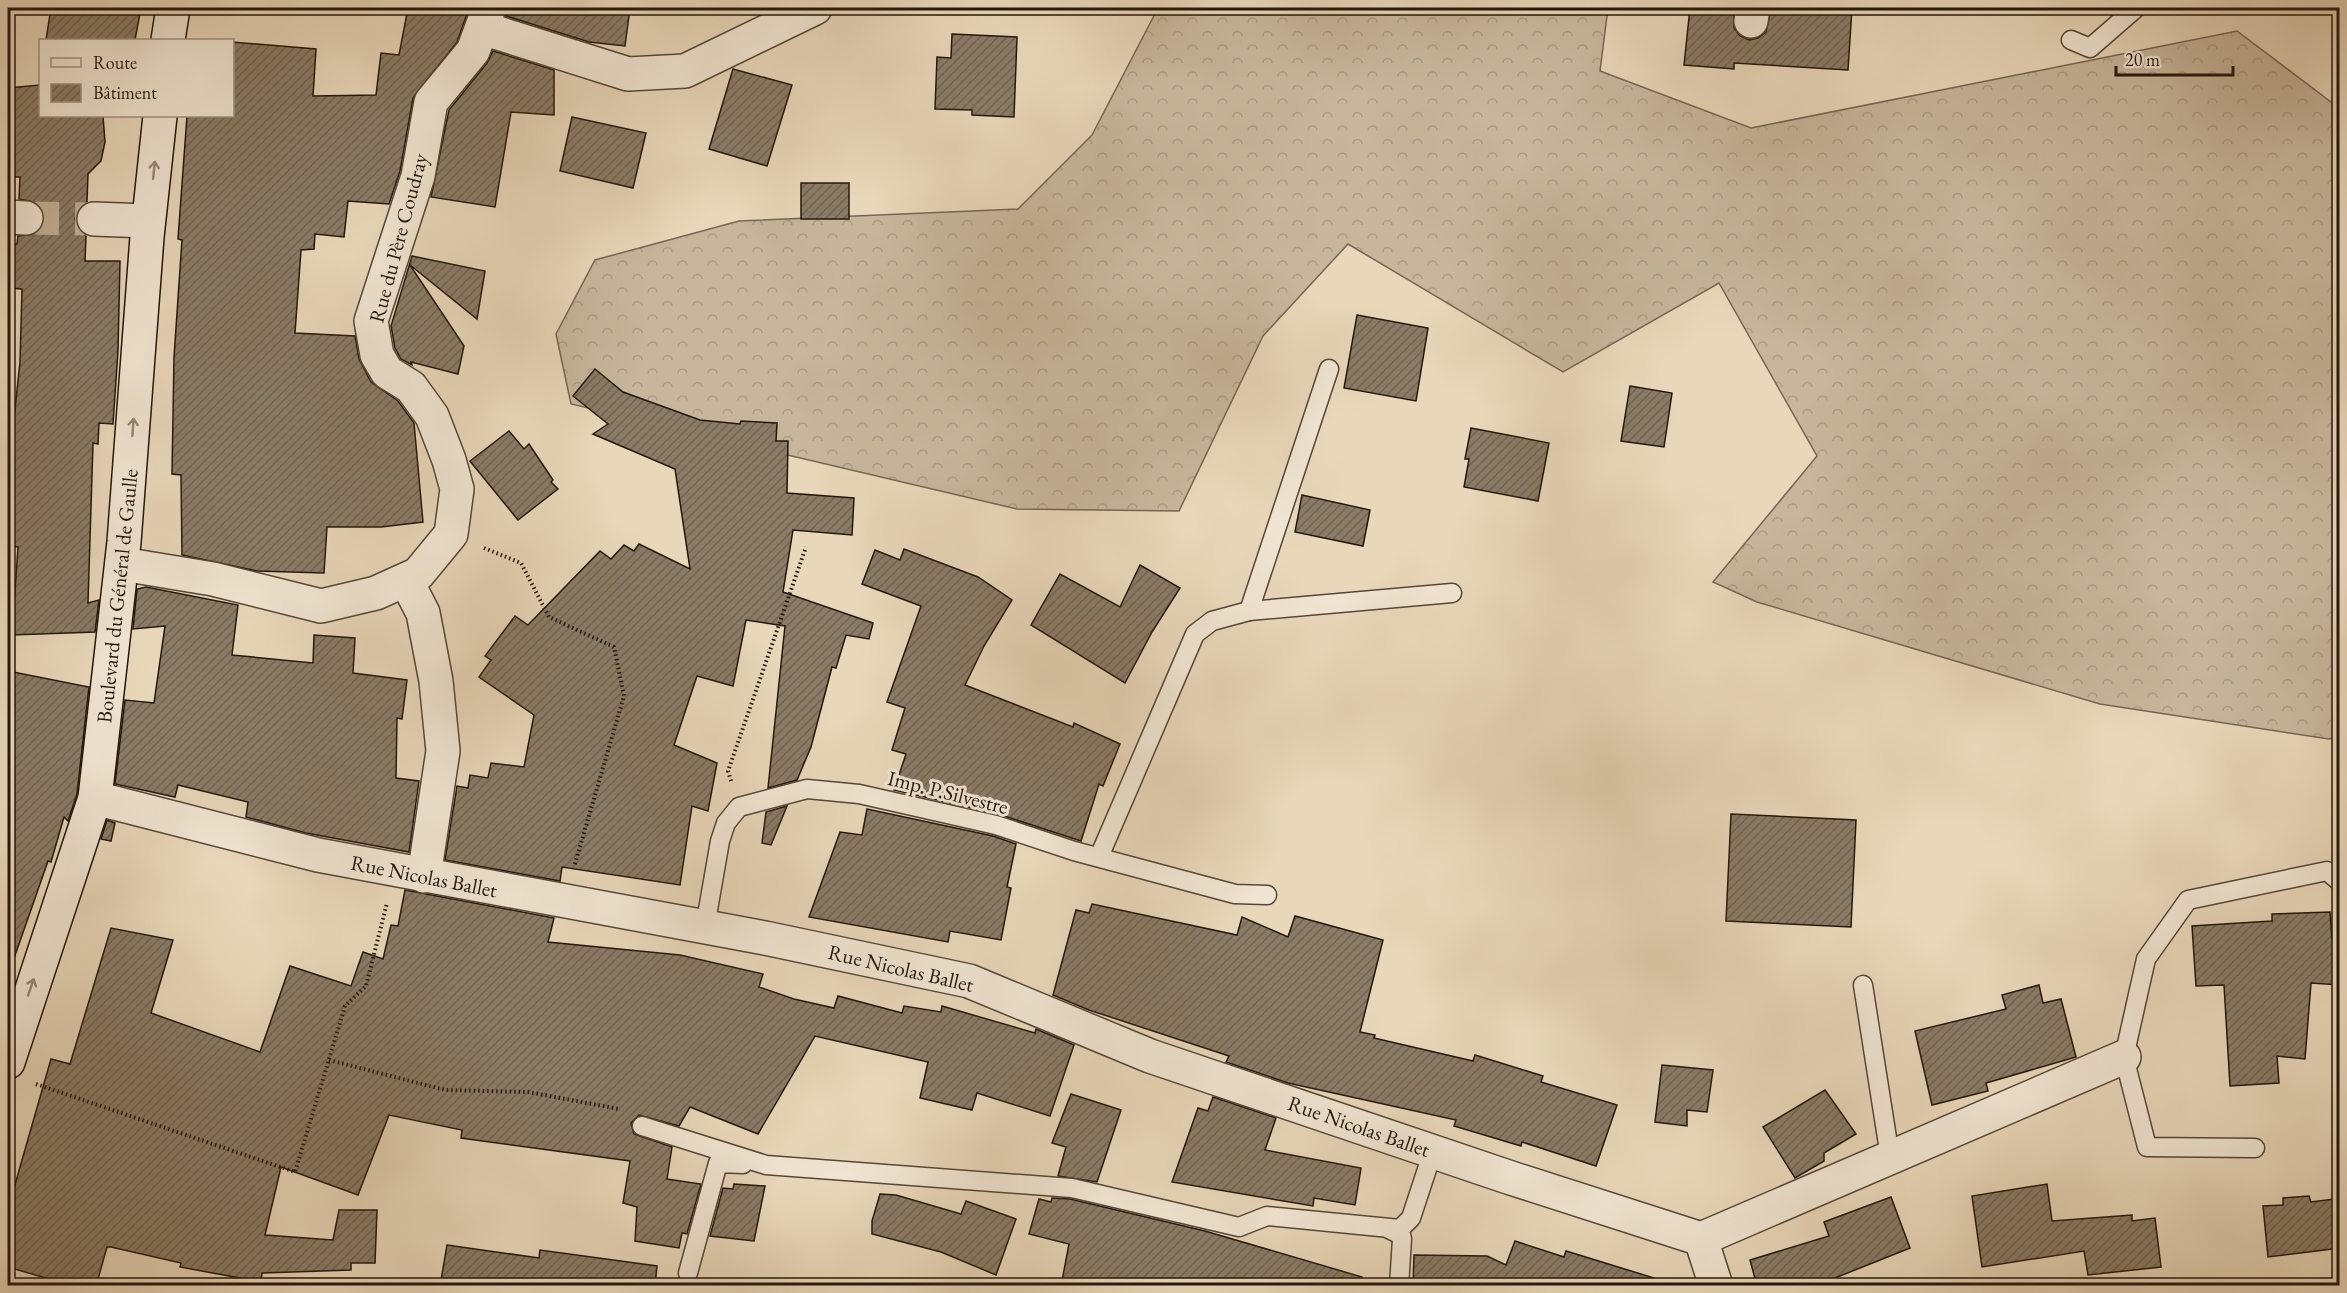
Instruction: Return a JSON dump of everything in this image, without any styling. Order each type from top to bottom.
[{"type":"street","points":[[168,39],[173,8]]},
{"type":"street","points":[[485,18],[628,74],[685,71],[815,8]]},
{"type":"street","name":"Rue du Père Coudray","points":[[451,534],[457,489],[449,460],[432,416],[411,387],[387,372],[382,364],[377,355],[370,321],[418,176],[430,102],[473,51],[485,18]]},
{"type":"street","name":"Boulevard du Général de Gaulle","points":[[19,1072],[95,798],[122,564],[148,221],[160,117]]},
{"type":"street","points":[[94,219],[148,221]]},
{"type":"street","points":[[122,564],[213,579],[321,606],[376,593],[418,574],[451,534]]},
{"type":"street","points":[[406,580],[423,613],[436,681],[443,751],[410,873]]},
{"type":"street","name":"Rue Nicolas Ballet","points":[[95,798],[318,855],[564,903],[705,927],[969,981],[1150,1056],[1701,1239]]},
{"type":"street","points":[[1716,1286],[1701,1239],[2124,1057]]},
{"type":"lane","points":[[2071,40],[2090,48],[2136,8]]},
{"type":"lane","points":[[1249,611],[1329,369]]},
{"type":"lane","points":[[1098,857],[1195,634],[1212,621],[1249,611],[1452,592]]},
{"type":"lane","name":"Imp. P.Silvestre","points":[[740,807],[807,789],[860,794],[996,825],[1098,857],[1235,894],[1267,895]]},
{"type":"lane","points":[[705,927],[720,841],[726,823],[740,807]]},
{"type":"lane","points":[[2255,1148],[2147,1147],[2124,1057],[2146,959],[2188,900],[2327,871],[2340,882]]},
{"type":"lane","points":[[1863,985],[1890,1157]]},
{"type":"lane","points":[[642,1126],[766,1165]]},
{"type":"lane","points":[[688,1273],[718,1163],[1072,1188],[1239,1227],[1267,1216],[1400,1229],[1407,1224],[1433,1151]]},
{"type":"lane","points":[[1389,1229],[1401,1235],[1402,1239],[1400,1286]]},
{"type":"path","points":[[451,534],[521,563],[549,617],[614,647],[624,696],[564,903]]},
{"type":"path","points":[[740,807],[728,771],[806,547]]},
{"type":"path","points":[[19,1072],[295,1172],[345,1006],[366,986],[410,873]]},
{"type":"path","points":[[328,1060],[445,1090],[528,1092],[638,1112],[642,1126]]},
{"type":"green space","points":[[1158,8],[1608,8],[1600,71],[1751,128],[2237,31],[2339,108],[2339,737],[2329,739],[2100,704],[1757,602],[1713,582],[1817,456],[1719,283],[1563,372],[1348,244],[1263,336],[1179,511],[1017,509],[571,404],[556,334],[595,260],[739,221],[1018,209],[1092,135]]},
{"type":"building","points":[[51,8],[141,8],[135,39],[46,39]]},
{"type":"building","points":[[408,8],[469,8],[457,42],[413,98],[400,171],[389,204],[348,201],[344,237],[315,234],[314,249],[301,250],[295,333],[355,336],[359,359],[371,382],[398,401],[414,423],[423,522],[381,527],[327,527],[324,573],[257,571],[182,555],[181,475],[172,474],[174,357],[182,240],[178,239],[187,117],[234,117],[234,42],[316,49],[313,96],[376,95],[381,53],[399,55]]},
{"type":"building","points":[[507,8],[630,8],[625,46],[589,42],[506,16]]},
{"type":"building","points":[[1690,8],[1734,8],[1734,28],[1740,36],[1749,40],[1758,38],[1766,32],[1771,8],[1852,8],[1848,70],[1734,63],[1734,69],[1684,65]]},
{"type":"building","points":[[952,34],[1017,37],[1014,117],[972,115],[972,110],[935,109],[937,57],[951,58]]},
{"type":"building","points":[[493,51],[554,70],[554,115],[511,112],[495,207],[431,197],[449,110],[487,63]]},
{"type":"building","points":[[733,69],[792,85],[767,166],[709,149]]},
{"type":"building","points":[[39,85],[39,117],[103,117],[105,142],[101,161],[88,174],[87,202],[78,209],[75,219],[78,228],[86,236],[85,261],[120,261],[118,351],[113,424],[99,423],[98,444],[93,443],[88,603],[99,600],[95,632],[12,635],[18,547],[8,546],[8,418],[14,418],[20,362],[22,289],[8,288],[8,244],[17,244],[18,236],[35,234],[42,228],[45,218],[43,210],[37,203],[19,199],[20,177],[8,177],[8,88]]},
{"type":"building","points":[[572,117],[646,133],[633,188],[560,171]]},
{"type":"building","points":[[801,183],[849,183],[849,219],[801,219]]},
{"type":"building","points":[[412,256],[485,271],[477,319],[410,265],[464,346],[458,374],[411,362],[412,365],[401,359],[395,348],[391,326]]},
{"type":"building","points":[[1357,315],[1428,328],[1416,401],[1344,388]]},
{"type":"building","points":[[595,369],[623,392],[700,420],[740,424],[741,421],[777,423],[776,441],[788,441],[787,493],[854,498],[852,535],[793,530],[783,592],[873,623],[869,639],[846,635],[836,668],[832,667],[811,747],[797,780],[768,788],[785,626],[746,620],[733,686],[697,676],[674,745],[717,763],[708,811],[692,806],[680,885],[562,867],[560,881],[445,860],[457,786],[468,788],[470,775],[488,778],[491,763],[524,767],[534,715],[479,677],[491,660],[485,656],[515,616],[528,625],[600,551],[611,559],[624,545],[634,551],[639,544],[690,569],[675,469],[593,434],[608,424],[573,396]]},
{"type":"building","points":[[1630,386],[1672,393],[1664,447],[1621,441]]},
{"type":"building","points":[[1471,428],[1549,443],[1538,501],[1464,487],[1469,459],[1465,459]]},
{"type":"building","points":[[509,431],[524,449],[529,444],[553,480],[551,482],[558,489],[518,520],[470,461]]},
{"type":"building","points":[[1302,495],[1370,510],[1363,546],[1295,532]]},
{"type":"building","points":[[904,549],[978,577],[1012,600],[984,646],[965,685],[1073,727],[1074,723],[1120,744],[1103,786],[1099,784],[1081,841],[998,814],[894,790],[906,754],[892,750],[905,708],[887,702],[921,606],[862,584],[875,550],[900,560]]},
{"type":"building","points":[[1140,565],[1180,588],[1152,632],[1125,683],[1031,625],[1060,574],[1120,607]]},
{"type":"building","points":[[146,587],[238,605],[232,655],[313,663],[314,635],[355,638],[353,673],[407,680],[402,719],[397,718],[396,778],[419,781],[409,852],[306,833],[246,817],[248,802],[178,785],[175,797],[115,784],[125,700],[154,703],[165,626],[133,629],[137,589]]},
{"type":"building","points":[[8,671],[89,687],[77,794],[68,821],[64,817],[51,862],[48,861],[12,964],[8,963]]},
{"type":"building","points":[[787,806],[771,845],[762,843],[766,812]]},
{"type":"building","points":[[867,809],[993,836],[1016,844],[1007,887],[1011,888],[1001,940],[950,931],[948,942],[809,917],[840,832],[862,835]]},
{"type":"building","points":[[1731,814],[1856,820],[1851,927],[1726,921]]},
{"type":"building","points":[[107,820],[115,823],[111,841],[101,839]]},
{"type":"building","points":[[405,890],[554,918],[548,942],[680,955],[763,974],[759,987],[794,999],[834,1008],[838,996],[902,1013],[904,1006],[941,1012],[942,1006],[1035,1033],[1036,1029],[1074,1045],[1050,1116],[977,1093],[972,1110],[920,1098],[928,1062],[815,1036],[758,1134],[690,1107],[679,1126],[639,1115],[631,1123],[634,1134],[672,1147],[667,1179],[701,1184],[687,1234],[682,1233],[679,1248],[635,1241],[637,1207],[623,1203],[630,1161],[461,1138],[462,1130],[389,1115],[358,1195],[281,1167],[265,1235],[333,1240],[339,1210],[377,1210],[375,1263],[351,1263],[351,1270],[262,1273],[261,1282],[180,1267],[181,1263],[107,1247],[96,1286],[73,1286],[8,1267],[8,1188],[14,1188],[51,1059],[70,1064],[111,928],[173,940],[151,1013],[260,1052],[290,966],[351,986],[363,952],[383,959],[391,925],[398,926]]},
{"type":"building","points":[[1092,904],[1237,935],[1242,917],[1288,937],[1295,916],[1383,940],[1360,1032],[1375,1035],[1374,1038],[1473,1061],[1475,1055],[1543,1076],[1541,1082],[1617,1105],[1596,1166],[1522,1142],[1521,1146],[1454,1126],[1456,1120],[1288,1083],[1226,1062],[1229,1056],[1089,1010],[1053,995],[1076,910],[1089,913]]},
{"type":"building","points":[[2330,912],[2332,939],[2340,940],[2340,985],[2311,983],[2305,1059],[2277,1056],[2279,1083],[2230,1086],[2224,985],[2196,986],[2192,926],[2272,921],[2272,914]]},
{"type":"building","points":[[2039,985],[2043,1003],[2061,999],[2076,1057],[1986,1083],[1988,1091],[1932,1105],[1915,1031],[2006,1009],[2002,995]]},
{"type":"building","points":[[1662,1065],[1713,1070],[1707,1112],[1687,1110],[1687,1126],[1655,1122]]},
{"type":"building","points":[[1825,1090],[1856,1134],[1824,1153],[1824,1161],[1795,1178],[1763,1127]]},
{"type":"building","points":[[1071,1094],[1121,1110],[1097,1182],[1058,1176],[1066,1147],[1052,1143]]},
{"type":"building","points":[[1213,1097],[1276,1118],[1265,1150],[1361,1168],[1355,1205],[1314,1198],[1313,1206],[1172,1182],[1198,1108],[1208,1111]]},
{"type":"building","points":[[734,1184],[765,1186],[754,1241],[710,1236],[723,1188],[733,1189]]},
{"type":"building","points":[[2047,1184],[2052,1221],[2132,1215],[2132,1221],[2155,1218],[2161,1267],[2088,1275],[2084,1251],[1982,1267],[1972,1196]]},
{"type":"building","points":[[880,1194],[896,1195],[961,1214],[966,1201],[1016,1219],[996,1275],[941,1252],[872,1234],[872,1221]]},
{"type":"building","points":[[2309,1196],[2311,1202],[2334,1199],[2340,1248],[2268,1257],[2263,1206],[2283,1205],[2283,1198]]},
{"type":"building","points":[[1891,1197],[1910,1248],[1815,1286],[1757,1286],[1750,1260],[1829,1236],[1824,1222]]},
{"type":"building","points":[[1052,1198],[1070,1199],[1205,1231],[1362,1277],[1361,1286],[1061,1286],[1069,1244],[1029,1234],[1039,1199],[1051,1202]]},
{"type":"building","points":[[1515,1241],[1564,1257],[1566,1251],[1654,1278],[1653,1286],[1413,1286],[1414,1255],[1487,1256],[1506,1265]]},
{"type":"building","points":[[447,1245],[539,1258],[540,1250],[657,1266],[655,1286],[440,1286]]},
{"type":"tunnel","points":[[26,218],[94,219]]}]
